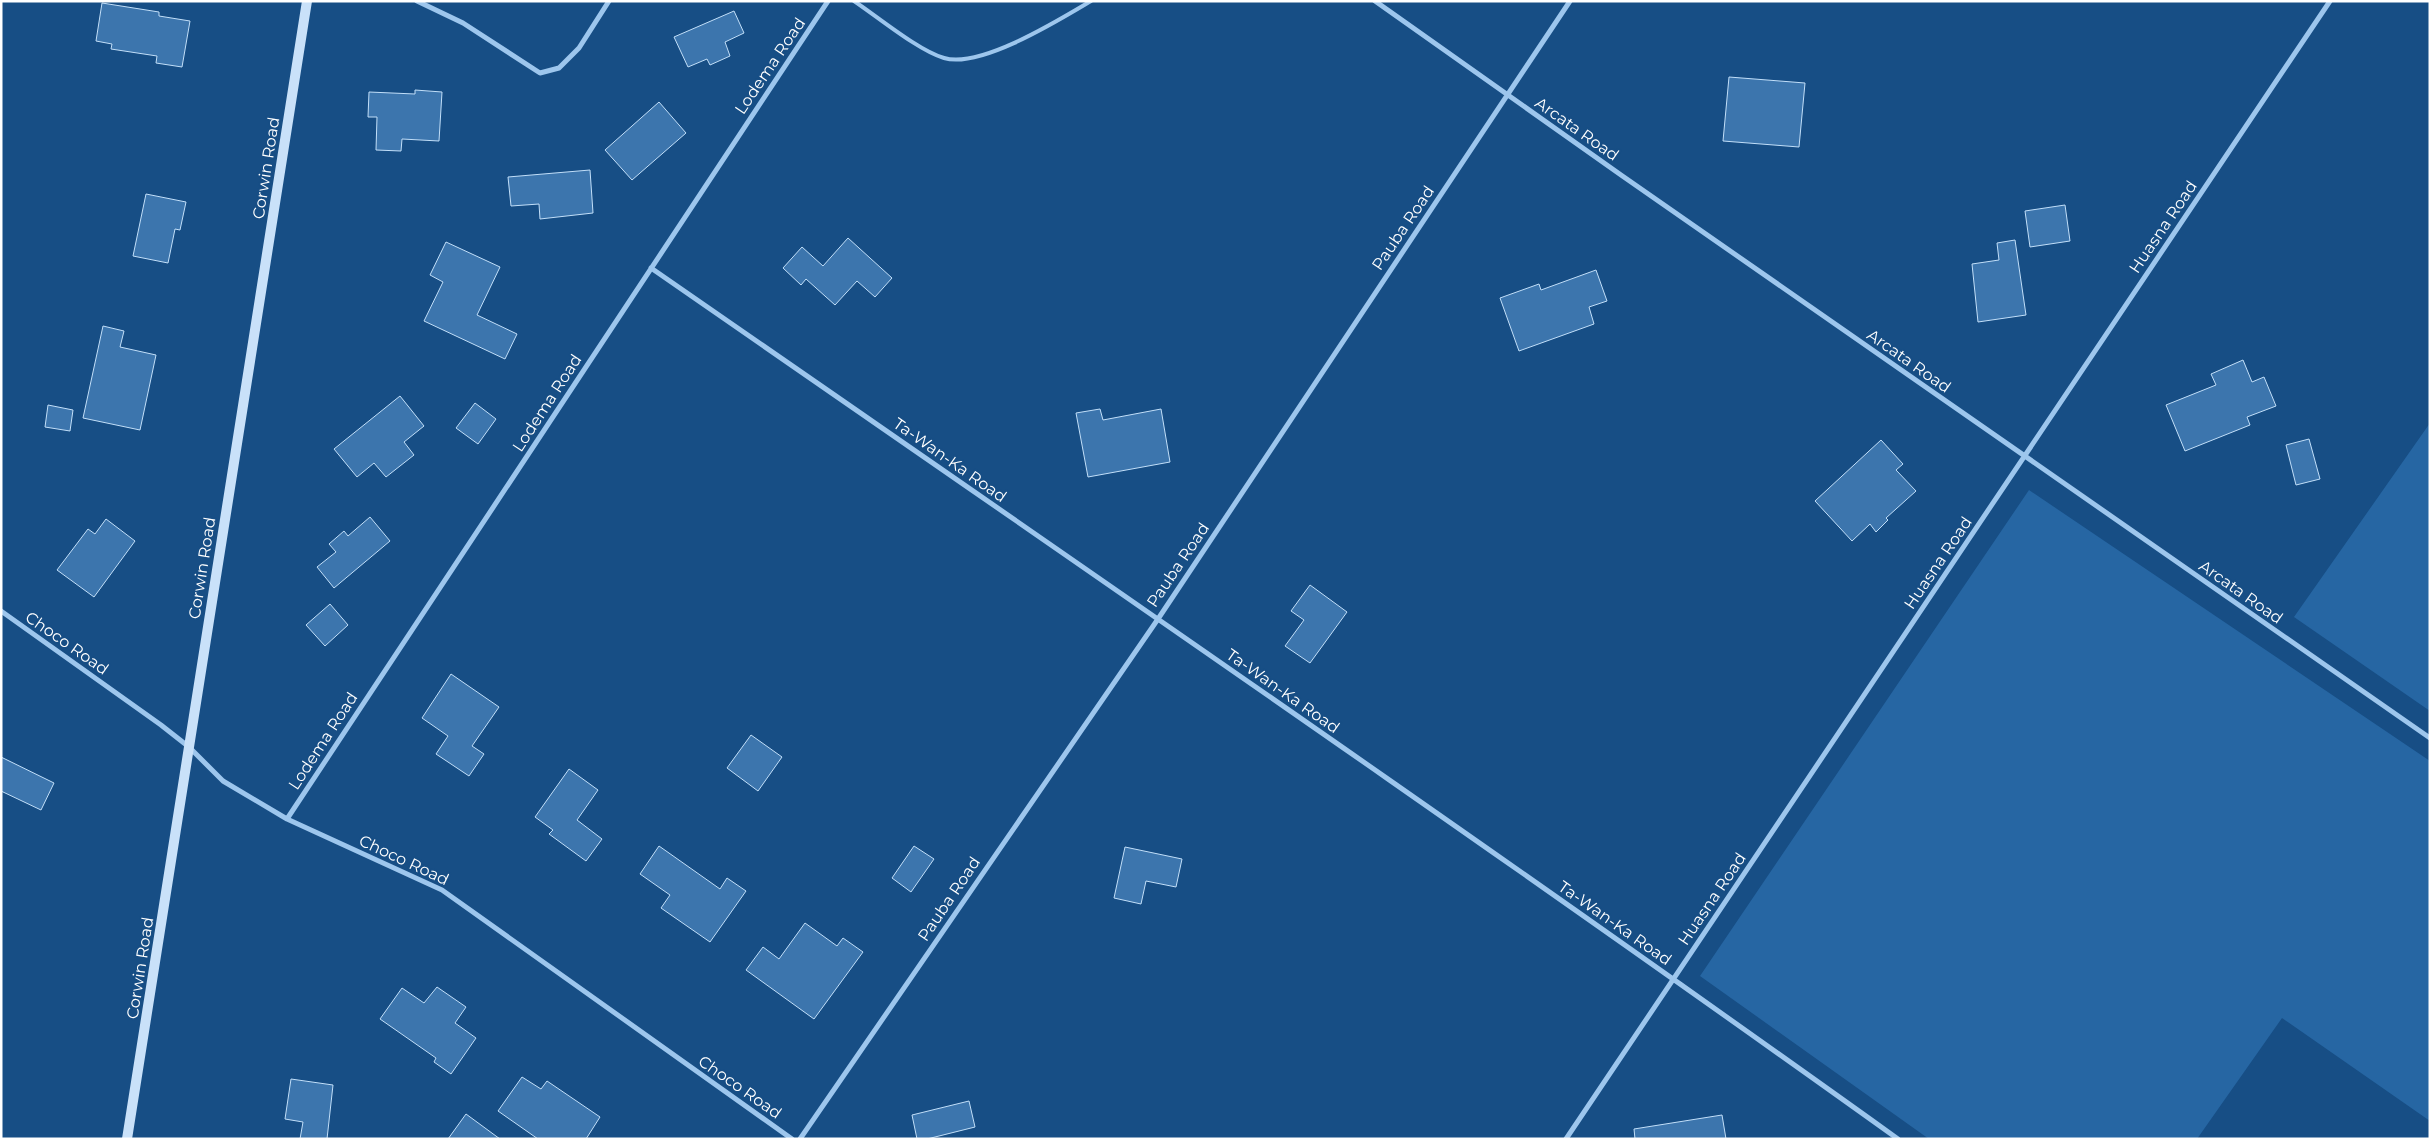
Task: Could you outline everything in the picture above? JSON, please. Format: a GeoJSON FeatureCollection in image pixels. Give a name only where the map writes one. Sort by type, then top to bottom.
{"type":"FeatureCollection","features":[{"type":"Feature","properties":{"kind":"main road","name":"Corwin Road"},"geometry":{"type":"LineString","coordinates":[[127,1139],[307,1]]}},
{"type":"Feature","properties":{"kind":"street"},"geometry":{"type":"LineString","coordinates":[[417,1],[463,23],[540,73],[559,68],[579,48],[609,1]]}},
{"type":"Feature","properties":{"kind":"street","name":"Lodema Road"},"geometry":{"type":"LineString","coordinates":[[287,819],[828,1]]}},
{"type":"Feature","properties":{"kind":"street","name":"Arcata Road"},"geometry":{"type":"LineString","coordinates":[[1375,1],[1506,95],[2024,457],[2430,738]]}},
{"type":"Feature","properties":{"kind":"street","name":"Pauba Road"},"geometry":{"type":"LineString","coordinates":[[800,1139],[1158,618],[1570,1]]}},
{"type":"Feature","properties":{"kind":"street","name":"Huasna Road"},"geometry":{"type":"LineString","coordinates":[[1566,1139],[2330,1]]}},
{"type":"Feature","properties":{"kind":"street","name":"Ta-Wan-Ka Road"},"geometry":{"type":"LineString","coordinates":[[651,268],[1158,618],[1674,979],[1898,1139]]}},
{"type":"Feature","properties":{"kind":"street","name":"Choco Road"},"geometry":{"type":"LineString","coordinates":[[1,611],[189,747],[223,781],[287,819],[442,890],[792,1139]]}},
{"type":"Feature","properties":{"kind":"lane"},"geometry":{"type":"LineString","coordinates":[[854,1],[927,50],[944,58],[958,60],[1004,48],[1091,1]]}},
{"type":"Feature","properties":{"kind":"shaded area"},"geometry":{"type":"Polygon","coordinates":[[[2430,423],[2430,711],[2294,617],[2430,423]]]}},
{"type":"Feature","properties":{"kind":"shaded area"},"geometry":{"type":"Polygon","coordinates":[[[2029,490],[2430,761],[2430,1121],[2282,1018],[2197,1139],[1929,1139],[1700,976],[2029,490]]]}},
{"type":"Feature","properties":{"kind":"building"},"geometry":{"type":"Polygon","coordinates":[[[102,3],[159,12],[159,16],[190,21],[182,67],[156,63],[157,56],[111,49],[112,44],[96,41],[102,3]]]}},
{"type":"Feature","properties":{"kind":"building"},"geometry":{"type":"Polygon","coordinates":[[[734,11],[744,33],[725,42],[730,56],[710,65],[707,59],[688,67],[674,37],[734,11]]]}},
{"type":"Feature","properties":{"kind":"building"},"geometry":{"type":"Polygon","coordinates":[[[1729,77],[1805,83],[1799,147],[1723,141],[1729,77]]]}},
{"type":"Feature","properties":{"kind":"building"},"geometry":{"type":"Polygon","coordinates":[[[415,90],[442,92],[439,141],[402,139],[401,151],[376,150],[377,117],[368,117],[369,92],[415,94],[415,90]]]}},
{"type":"Feature","properties":{"kind":"building"},"geometry":{"type":"Polygon","coordinates":[[[659,102],[686,133],[632,180],[605,150],[659,102]]]}},
{"type":"Feature","properties":{"kind":"building"},"geometry":{"type":"Polygon","coordinates":[[[590,170],[593,213],[540,219],[539,204],[511,206],[508,177],[590,170]]]}},
{"type":"Feature","properties":{"kind":"building"},"geometry":{"type":"Polygon","coordinates":[[[146,194],[186,202],[180,230],[175,229],[168,263],[133,256],[146,194]]]}},
{"type":"Feature","properties":{"kind":"building"},"geometry":{"type":"Polygon","coordinates":[[[2065,205],[2070,241],[2030,247],[2025,211],[2065,205]]]}},
{"type":"Feature","properties":{"kind":"building"},"geometry":{"type":"Polygon","coordinates":[[[848,238],[892,278],[875,297],[857,281],[835,305],[806,279],[801,285],[783,268],[802,247],[823,266],[848,238]]]}},
{"type":"Feature","properties":{"kind":"building"},"geometry":{"type":"Polygon","coordinates":[[[2015,240],[2026,315],[1978,322],[1972,264],[1999,260],[1997,243],[2015,240]]]}},
{"type":"Feature","properties":{"kind":"building"},"geometry":{"type":"Polygon","coordinates":[[[446,242],[500,267],[477,315],[517,334],[505,359],[424,321],[443,282],[430,275],[446,242]]]}},
{"type":"Feature","properties":{"kind":"building"},"geometry":{"type":"Polygon","coordinates":[[[1596,270],[1607,301],[1589,307],[1594,324],[1519,351],[1500,298],[1539,284],[1541,290],[1596,270]]]}},
{"type":"Feature","properties":{"kind":"building"},"geometry":{"type":"Polygon","coordinates":[[[103,326],[124,331],[120,347],[156,355],[140,430],[83,418],[103,326]]]}},
{"type":"Feature","properties":{"kind":"building"},"geometry":{"type":"Polygon","coordinates":[[[2243,360],[2252,382],[2264,377],[2276,406],[2247,417],[2250,425],[2185,451],[2166,405],[2216,385],[2211,374],[2243,360]]]}},
{"type":"Feature","properties":{"kind":"building"},"geometry":{"type":"Polygon","coordinates":[[[400,396],[424,426],[404,442],[414,455],[386,477],[374,463],[357,477],[334,449],[400,396]]]}},
{"type":"Feature","properties":{"kind":"building"},"geometry":{"type":"Polygon","coordinates":[[[475,403],[496,419],[478,444],[456,428],[475,403]]]}},
{"type":"Feature","properties":{"kind":"building"},"geometry":{"type":"Polygon","coordinates":[[[48,405],[73,410],[70,431],[45,427],[48,405]]]}},
{"type":"Feature","properties":{"kind":"building"},"geometry":{"type":"Polygon","coordinates":[[[1100,409],[1103,420],[1161,409],[1170,462],[1088,477],[1076,413],[1100,409]]]}},
{"type":"Feature","properties":{"kind":"building"},"geometry":{"type":"Polygon","coordinates":[[[2309,439],[2320,479],[2296,485],[2286,445],[2309,439]]]}},
{"type":"Feature","properties":{"kind":"building"},"geometry":{"type":"Polygon","coordinates":[[[1881,440],[1903,464],[1896,470],[1916,491],[1886,518],[1888,520],[1876,532],[1870,524],[1852,541],[1815,501],[1881,440]]]}},
{"type":"Feature","properties":{"kind":"building"},"geometry":{"type":"Polygon","coordinates":[[[370,517],[390,541],[334,588],[317,567],[336,552],[329,544],[344,531],[348,536],[370,517]]]}},
{"type":"Feature","properties":{"kind":"building"},"geometry":{"type":"Polygon","coordinates":[[[106,519],[135,541],[94,597],[57,570],[88,529],[95,534],[106,519]]]}},
{"type":"Feature","properties":{"kind":"building"},"geometry":{"type":"Polygon","coordinates":[[[1310,585],[1347,612],[1310,663],[1285,646],[1304,620],[1291,611],[1310,585]]]}},
{"type":"Feature","properties":{"kind":"building"},"geometry":{"type":"Polygon","coordinates":[[[330,604],[348,625],[325,646],[306,625],[330,604]]]}},
{"type":"Feature","properties":{"kind":"building"},"geometry":{"type":"Polygon","coordinates":[[[451,674],[499,707],[472,746],[484,754],[469,776],[436,754],[448,736],[422,718],[451,674]]]}},
{"type":"Feature","properties":{"kind":"building"},"geometry":{"type":"Polygon","coordinates":[[[751,735],[782,757],[758,791],[727,768],[751,735]]]}},
{"type":"Feature","properties":{"kind":"building"},"geometry":{"type":"Polygon","coordinates":[[[1,757],[54,783],[41,810],[1,791],[1,757]]]}},
{"type":"Feature","properties":{"kind":"building"},"geometry":{"type":"Polygon","coordinates":[[[569,769],[598,790],[577,820],[602,839],[586,861],[549,834],[553,830],[535,817],[569,769]]]}},
{"type":"Feature","properties":{"kind":"building"},"geometry":{"type":"Polygon","coordinates":[[[659,846],[720,889],[727,878],[746,891],[710,942],[661,908],[670,895],[640,874],[659,846]]]}},
{"type":"Feature","properties":{"kind":"building"},"geometry":{"type":"Polygon","coordinates":[[[914,846],[934,859],[911,892],[892,878],[914,846]]]}},
{"type":"Feature","properties":{"kind":"building"},"geometry":{"type":"Polygon","coordinates":[[[1125,847],[1182,859],[1176,887],[1146,881],[1141,904],[1114,898],[1125,847]]]}},
{"type":"Feature","properties":{"kind":"building"},"geometry":{"type":"Polygon","coordinates":[[[805,923],[837,946],[843,938],[863,952],[814,1019],[746,970],[763,947],[779,959],[805,923]]]}},
{"type":"Feature","properties":{"kind":"building"},"geometry":{"type":"Polygon","coordinates":[[[437,987],[466,1007],[455,1023],[476,1038],[451,1074],[434,1062],[436,1058],[380,1019],[402,988],[424,1003],[437,987]]]}},
{"type":"Feature","properties":{"kind":"building"},"geometry":{"type":"Polygon","coordinates":[[[522,1077],[541,1089],[547,1081],[600,1117],[586,1139],[538,1139],[498,1111],[522,1077]]]}},
{"type":"Feature","properties":{"kind":"building"},"geometry":{"type":"Polygon","coordinates":[[[291,1079],[333,1085],[327,1139],[300,1139],[303,1122],[285,1119],[291,1079]]]}},
{"type":"Feature","properties":{"kind":"building"},"geometry":{"type":"Polygon","coordinates":[[[969,1101],[975,1127],[927,1139],[917,1139],[912,1115],[969,1101]]]}},
{"type":"Feature","properties":{"kind":"building"},"geometry":{"type":"Polygon","coordinates":[[[466,1114],[500,1139],[448,1139],[466,1114]]]}},
{"type":"Feature","properties":{"kind":"building"},"geometry":{"type":"Polygon","coordinates":[[[1722,1115],[1726,1139],[1635,1139],[1634,1129],[1722,1115]]]}}]}
